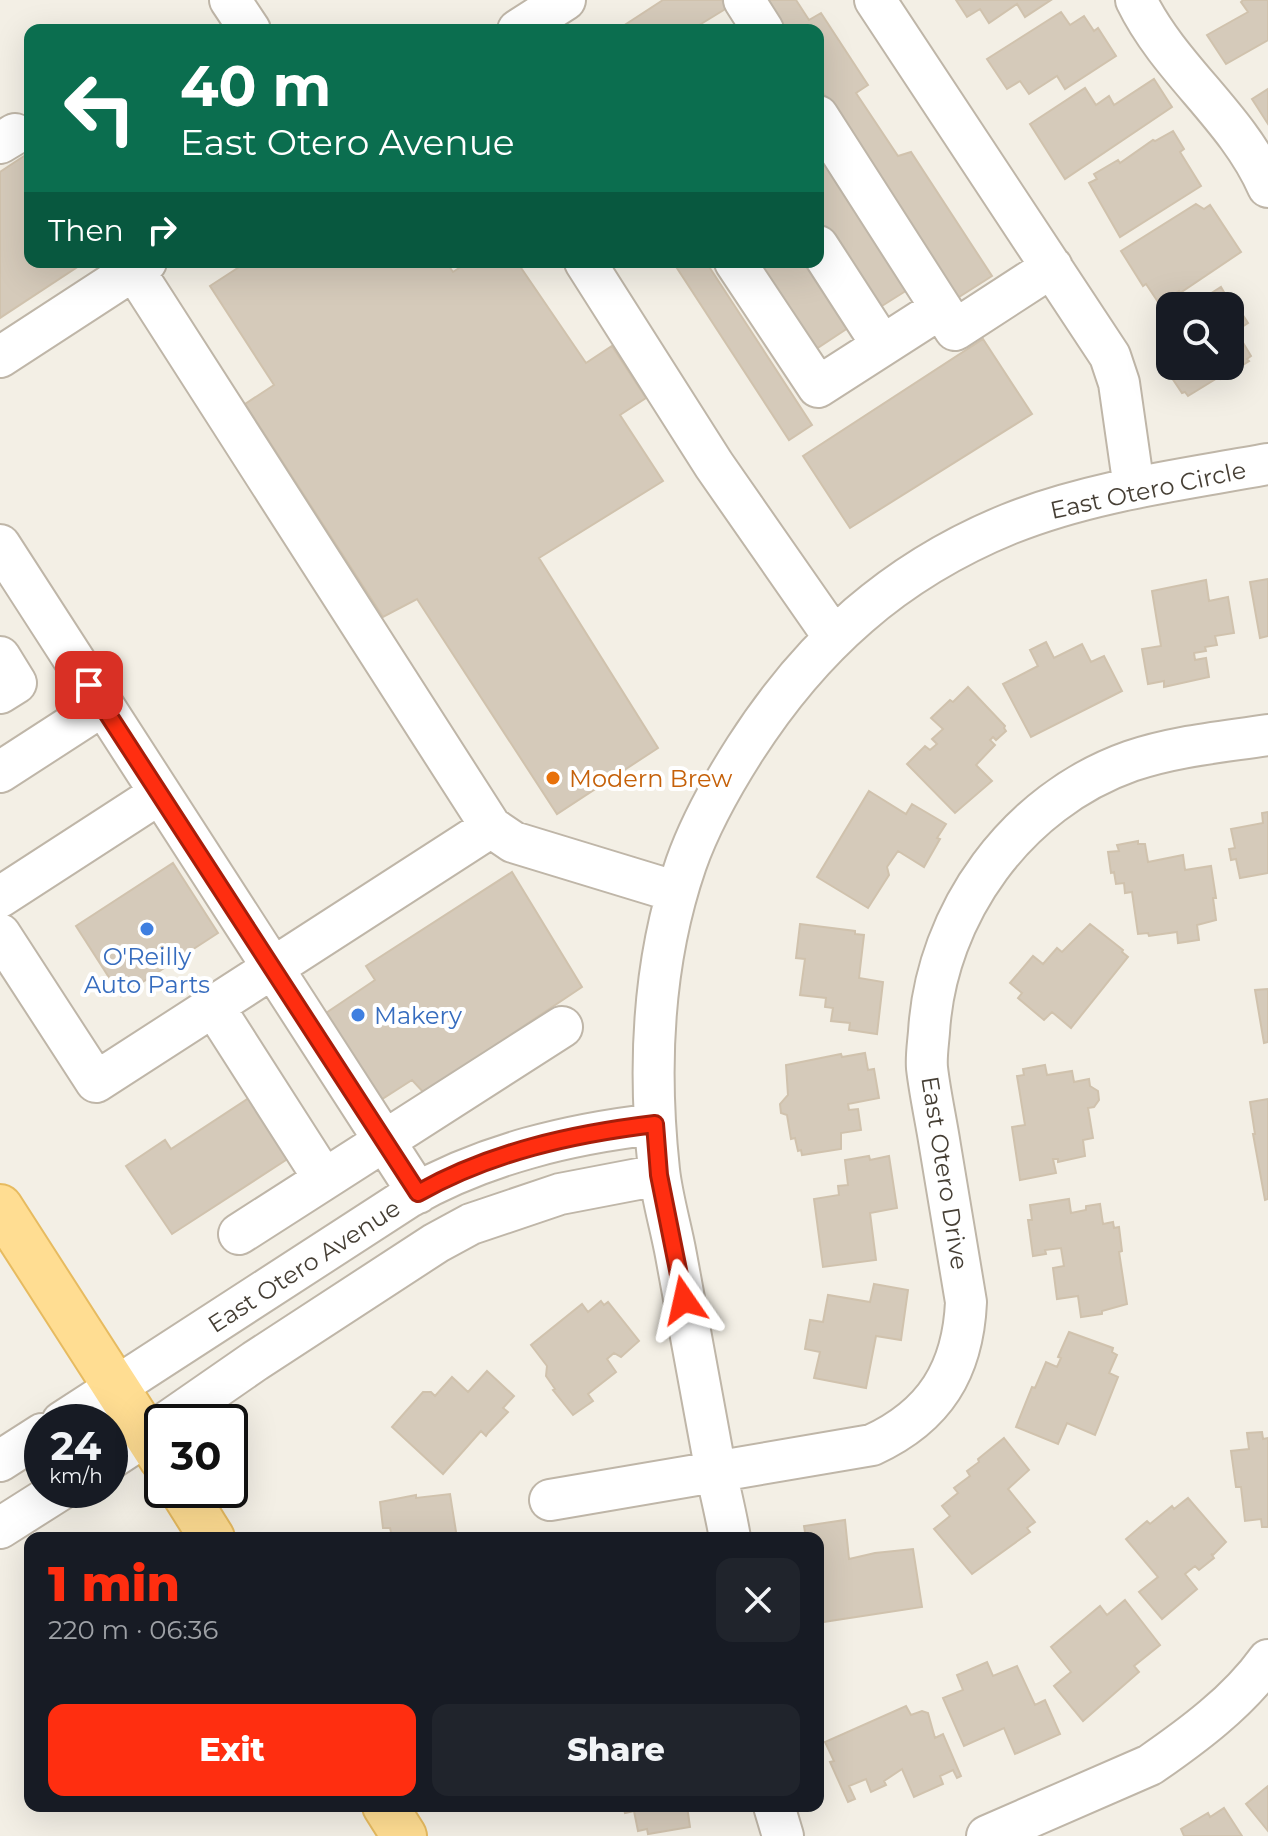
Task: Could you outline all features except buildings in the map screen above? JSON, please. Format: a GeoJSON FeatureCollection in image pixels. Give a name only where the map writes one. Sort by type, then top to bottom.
{"type":"FeatureCollection","features":[{"type":"Feature","properties":{"kind":"main road"},"geometry":{"type":"LineString","coordinates":[[0,1207],[116,1387],[144,1419]]}},
{"type":"Feature","properties":{"kind":"main road"},"geometry":{"type":"LineString","coordinates":[[193,1508],[208,1532]]}},
{"type":"Feature","properties":{"kind":"main road"},"geometry":{"type":"LineString","coordinates":[[389,1812],[404,1836]]}},
{"type":"Feature","properties":{"kind":"street"},"geometry":{"type":"LineString","coordinates":[[230,0],[246,24]]}},
{"type":"Feature","properties":{"kind":"street"},"geometry":{"type":"LineString","coordinates":[[527,24],[565,0]]}},
{"type":"Feature","properties":{"kind":"street"},"geometry":{"type":"LineString","coordinates":[[875,0],[1110,356],[1119,383],[1134,488]]}},
{"type":"Feature","properties":{"kind":"street"},"geometry":{"type":"LineString","coordinates":[[1136,0],[1161,44],[1247,147],[1268,187]]}},
{"type":"Feature","properties":{"kind":"street"},"geometry":{"type":"LineString","coordinates":[[824,125],[955,330],[1052,267]]}},
{"type":"Feature","properties":{"kind":"street"},"geometry":{"type":"LineString","coordinates":[[824,255],[882,345]]}},
{"type":"Feature","properties":{"kind":"street"},"geometry":{"type":"LineString","coordinates":[[0,357],[137,268]]}},
{"type":"Feature","properties":{"kind":"street"},"geometry":{"type":"LineString","coordinates":[[141,268],[491,827],[513,842],[677,892]]}},
{"type":"Feature","properties":{"kind":"street"},"geometry":{"type":"LineString","coordinates":[[589,268],[714,465],[833,636]]}},
{"type":"Feature","properties":{"kind":"street"},"geometry":{"type":"LineString","coordinates":[[739,268],[818,387],[941,308]]}},
{"type":"Feature","properties":{"kind":"street","name":"East Otero Circle"},"geometry":{"type":"LineString","coordinates":[[729,1532],[659,1175],[652,1056],[656,1005],[677,892],[705,818],[733,767],[774,705],[833,636],[897,585],[966,544],[1052,508],[1134,488],[1268,464]]}},
{"type":"Feature","properties":{"kind":"street"},"geometry":{"type":"LineString","coordinates":[[0,545],[418,1193]]}},
{"type":"Feature","properties":{"kind":"street"},"geometry":{"type":"LineString","coordinates":[[0,772],[102,706]]}},
{"type":"Feature","properties":{"kind":"street","name":"East Otero Drive"},"geometry":{"type":"LineString","coordinates":[[550,1500],[872,1445],[913,1421],[933,1402],[948,1380],[965,1330],[966,1302],[927,1066],[931,1008],[938,971],[954,925],[983,875],[1030,823],[1058,799],[1130,762],[1176,749],[1268,735]]}},
{"type":"Feature","properties":{"kind":"street"},"geometry":{"type":"LineString","coordinates":[[0,897],[159,794]]}},
{"type":"Feature","properties":{"kind":"street"},"geometry":{"type":"LineString","coordinates":[[0,934],[96,1082],[491,827]]}},
{"type":"Feature","properties":{"kind":"street"},"geometry":{"type":"LineString","coordinates":[[214,1007],[324,1179]]}},
{"type":"Feature","properties":{"kind":"street"},"geometry":{"type":"LineString","coordinates":[[239,1234],[562,1027]]}},
{"type":"Feature","properties":{"kind":"street","name":"East Otero Avenue"},"geometry":{"type":"LineString","coordinates":[[90,1404],[449,1176],[495,1158],[564,1138],[655,1124]]}},
{"type":"Feature","properties":{"kind":"street"},"geometry":{"type":"LineString","coordinates":[[200,1404],[255,1361],[436,1243],[471,1224],[560,1194],[659,1175]]}},
{"type":"Feature","properties":{"kind":"street"},"geometry":{"type":"LineString","coordinates":[[0,1461],[24,1446]]}},
{"type":"Feature","properties":{"kind":"street"},"geometry":{"type":"LineString","coordinates":[[0,1528],[32,1508]]}},
{"type":"Feature","properties":{"kind":"street"},"geometry":{"type":"LineString","coordinates":[[987,1836],[1150,1765],[1174,1749],[1253,1681],[1268,1660]]}},
{"type":"Feature","properties":{"kind":"street"},"geometry":{"type":"LineString","coordinates":[[776,1812],[783,1836]]}},
{"type":"Feature","properties":{"kind":"place","name":"Modern Brew"},"geometry":{"type":"Point","coordinates":[553,778]}},
{"type":"Feature","properties":{"kind":"place","name":"O'Reilly Auto Parts"},"geometry":{"type":"Point","coordinates":[147,929]}},
{"type":"Feature","properties":{"kind":"place","name":"Makery"},"geometry":{"type":"Point","coordinates":[358,1015]}},
{"type":"Feature","properties":{"kind":"route"},"geometry":{"type":"LineString","coordinates":[[89,685],[418,1193],[449,1176],[495,1158],[564,1138],[655,1124],[659,1175],[684,1300]]}}]}
